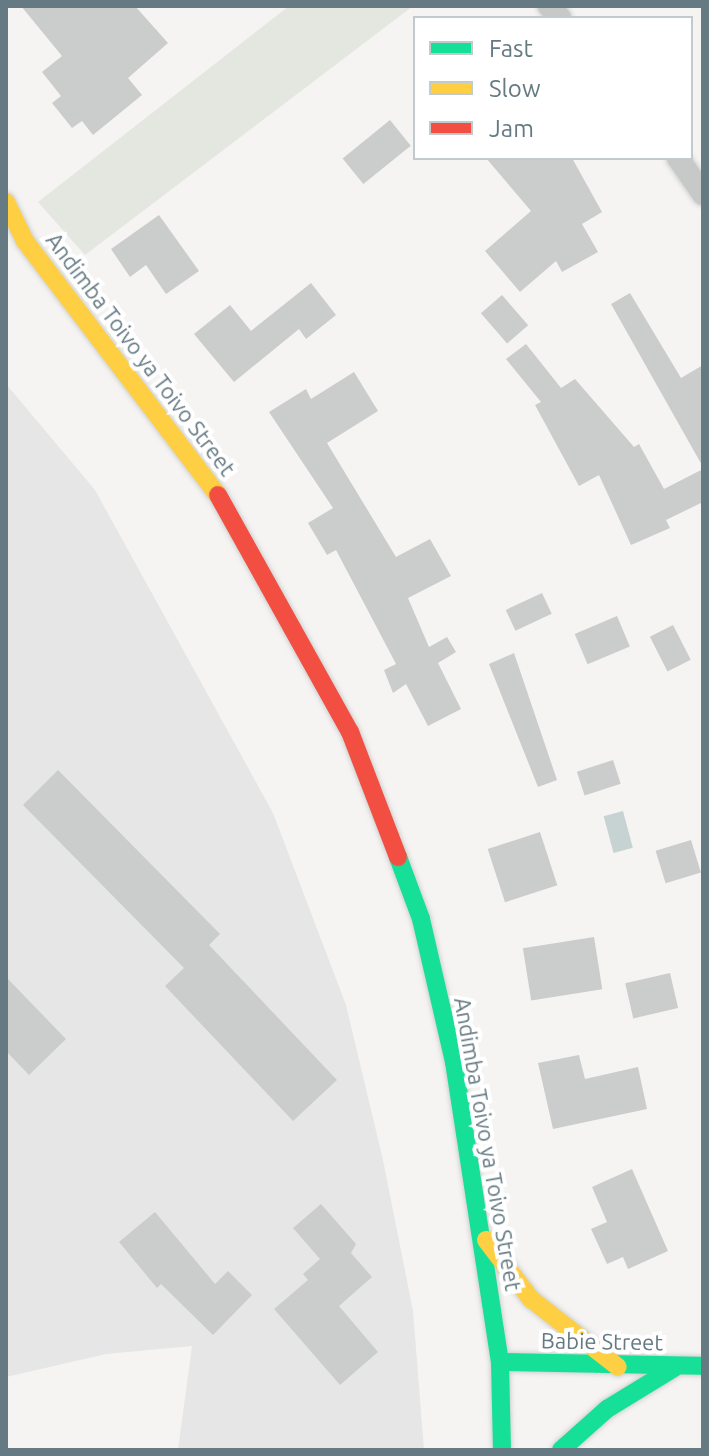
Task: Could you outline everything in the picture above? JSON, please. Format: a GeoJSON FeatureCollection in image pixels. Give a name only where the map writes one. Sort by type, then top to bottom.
{"type":"FeatureCollection","features":[{"type":"Feature","properties":{"kind":"street"},"geometry":{"type":"LineString","coordinates":[[679,160],[703,194]]}},
{"type":"Feature","properties":{"kind":"street","name":"Andimba Toivo ya Toivo Street"},"geometry":{"type":"LineString","coordinates":[[6,202],[25,241],[214,489],[350,732],[421,919],[454,1062],[500,1362],[502,1450]]}},
{"type":"Feature","properties":{"kind":"street","name":"Andimba Toivo ya Toivo Street"},"geometry":{"type":"LineString","coordinates":[[6,230],[25,241]]}},
{"type":"Feature","properties":{"kind":"street"},"geometry":{"type":"LineString","coordinates":[[482,1234],[540,1309],[618,1368]]}},
{"type":"Feature","properties":{"kind":"street","name":"Babie Street"},"geometry":{"type":"LineString","coordinates":[[500,1362],[618,1368],[703,1366]]}},
{"type":"Feature","properties":{"kind":"street"},"geometry":{"type":"LineString","coordinates":[[561,1450],[607,1409],[677,1367]]}},
{"type":"Feature","properties":{"kind":"shaded area"},"geometry":{"type":"Polygon","coordinates":[[[289,6],[413,6],[85,255],[38,202],[289,6]]]}},
{"type":"Feature","properties":{"kind":"shaded area"},"geometry":{"type":"Polygon","coordinates":[[[6,384],[95,490],[273,813],[346,1005],[383,1160],[413,1311],[424,1450],[178,1450],[192,1346],[106,1354],[6,1377],[6,384]]]}},
{"type":"Feature","properties":{"kind":"shaded area"},"geometry":{"type":"Polygon","coordinates":[[[623,811],[633,848],[614,853],[604,816],[623,811]]]}},
{"type":"Feature","properties":{"kind":"building"},"geometry":{"type":"Polygon","coordinates":[[[21,6],[135,6],[168,43],[128,78],[142,95],[93,135],[82,121],[72,128],[52,103],[61,96],[42,72],[62,56],[21,6]]]}},
{"type":"Feature","properties":{"kind":"building"},"geometry":{"type":"Polygon","coordinates":[[[390,120],[411,146],[363,184],[343,158],[390,120]]]}},
{"type":"Feature","properties":{"kind":"building"},"geometry":{"type":"Polygon","coordinates":[[[488,160],[573,160],[602,212],[582,224],[598,252],[562,272],[556,261],[520,292],[485,251],[531,211],[488,160]]]}},
{"type":"Feature","properties":{"kind":"building"},"geometry":{"type":"Polygon","coordinates":[[[159,215],[199,271],[166,294],[146,265],[130,277],[111,249],[159,215]]]}},
{"type":"Feature","properties":{"kind":"building"},"geometry":{"type":"Polygon","coordinates":[[[311,283],[336,315],[306,339],[299,329],[234,382],[194,334],[230,305],[251,331],[311,283]]]}},
{"type":"Feature","properties":{"kind":"building"},"geometry":{"type":"Polygon","coordinates":[[[630,293],[681,378],[703,365],[703,467],[611,304],[630,293]]]}},
{"type":"Feature","properties":{"kind":"building"},"geometry":{"type":"Polygon","coordinates":[[[502,295],[528,325],[507,344],[481,313],[502,295]]]}},
{"type":"Feature","properties":{"kind":"building"},"geometry":{"type":"Polygon","coordinates":[[[526,344],[561,388],[575,379],[634,447],[639,444],[664,489],[703,469],[703,502],[666,520],[670,528],[631,545],[599,475],[579,486],[535,405],[541,402],[506,359],[526,344]]]}},
{"type":"Feature","properties":{"kind":"building"},"geometry":{"type":"Polygon","coordinates":[[[354,372],[378,411],[327,443],[396,557],[430,539],[451,576],[408,598],[429,647],[447,637],[456,652],[438,663],[461,709],[428,726],[406,684],[393,693],[384,670],[396,664],[336,550],[327,555],[308,523],[333,508],[269,412],[306,389],[311,399],[354,372]]]}},
{"type":"Feature","properties":{"kind":"building"},"geometry":{"type":"Polygon","coordinates":[[[542,593],[552,614],[515,631],[506,610],[542,593]]]}},
{"type":"Feature","properties":{"kind":"building"},"geometry":{"type":"Polygon","coordinates":[[[617,616],[630,646],[588,664],[575,634],[617,616]]]}},
{"type":"Feature","properties":{"kind":"building"},"geometry":{"type":"Polygon","coordinates":[[[673,625],[691,660],[668,672],[650,637],[673,625]]]}},
{"type":"Feature","properties":{"kind":"building"},"geometry":{"type":"Polygon","coordinates":[[[514,653],[557,780],[538,787],[489,664],[514,653]]]}},
{"type":"Feature","properties":{"kind":"building"},"geometry":{"type":"Polygon","coordinates":[[[613,760],[621,784],[585,796],[577,772],[613,760]]]}},
{"type":"Feature","properties":{"kind":"building"},"geometry":{"type":"Polygon","coordinates":[[[58,770],[220,934],[209,945],[337,1080],[293,1121],[165,986],[184,968],[23,805],[58,770]]]}},
{"type":"Feature","properties":{"kind":"building"},"geometry":{"type":"Polygon","coordinates":[[[540,832],[557,885],[505,902],[488,849],[540,832]]]}},
{"type":"Feature","properties":{"kind":"building"},"geometry":{"type":"Polygon","coordinates":[[[691,840],[701,873],[666,883],[656,851],[691,840]]]}},
{"type":"Feature","properties":{"kind":"building"},"geometry":{"type":"Polygon","coordinates":[[[594,937],[602,989],[531,1001],[523,948],[594,937]]]}},
{"type":"Feature","properties":{"kind":"building"},"geometry":{"type":"Polygon","coordinates":[[[670,973],[678,1008],[633,1018],[625,983],[670,973]]]}},
{"type":"Feature","properties":{"kind":"building"},"geometry":{"type":"Polygon","coordinates":[[[6,977],[66,1039],[29,1075],[6,1051],[6,977]]]}},
{"type":"Feature","properties":{"kind":"building"},"geometry":{"type":"Polygon","coordinates":[[[579,1055],[585,1079],[638,1067],[647,1109],[553,1129],[538,1063],[579,1055]]]}},
{"type":"Feature","properties":{"kind":"building"},"geometry":{"type":"Polygon","coordinates":[[[632,1169],[668,1251],[628,1269],[623,1257],[607,1264],[591,1229],[607,1222],[592,1187],[632,1169]]]}},
{"type":"Feature","properties":{"kind":"building"},"geometry":{"type":"Polygon","coordinates":[[[321,1204],[356,1244],[351,1253],[372,1277],[339,1306],[378,1352],[340,1385],[274,1309],[308,1280],[303,1274],[320,1259],[293,1228],[321,1204]]]}},
{"type":"Feature","properties":{"kind":"building"},"geometry":{"type":"Polygon","coordinates":[[[155,1212],[215,1284],[228,1271],[252,1295],[213,1335],[161,1284],[157,1288],[119,1242],[155,1212]]]}},
{"type":"Feature","properties":{"kind":"traffic: fast"},"geometry":{"type":"LineString","coordinates":[[398,857],[421,919],[454,1062],[500,1362],[502,1450]]}},
{"type":"Feature","properties":{"kind":"traffic: fast"},"geometry":{"type":"LineString","coordinates":[[500,1362],[703,1366]]}},
{"type":"Feature","properties":{"kind":"traffic: fast"},"geometry":{"type":"LineString","coordinates":[[561,1450],[607,1409],[674,1368]]}},
{"type":"Feature","properties":{"kind":"traffic: slow"},"geometry":{"type":"LineString","coordinates":[[6,202],[25,241],[218,495]]}},
{"type":"Feature","properties":{"kind":"traffic: slow"},"geometry":{"type":"LineString","coordinates":[[486,1240],[531,1299],[618,1367]]}},
{"type":"Feature","properties":{"kind":"traffic: jam"},"geometry":{"type":"LineString","coordinates":[[218,495],[350,732],[398,857]]}}]}
